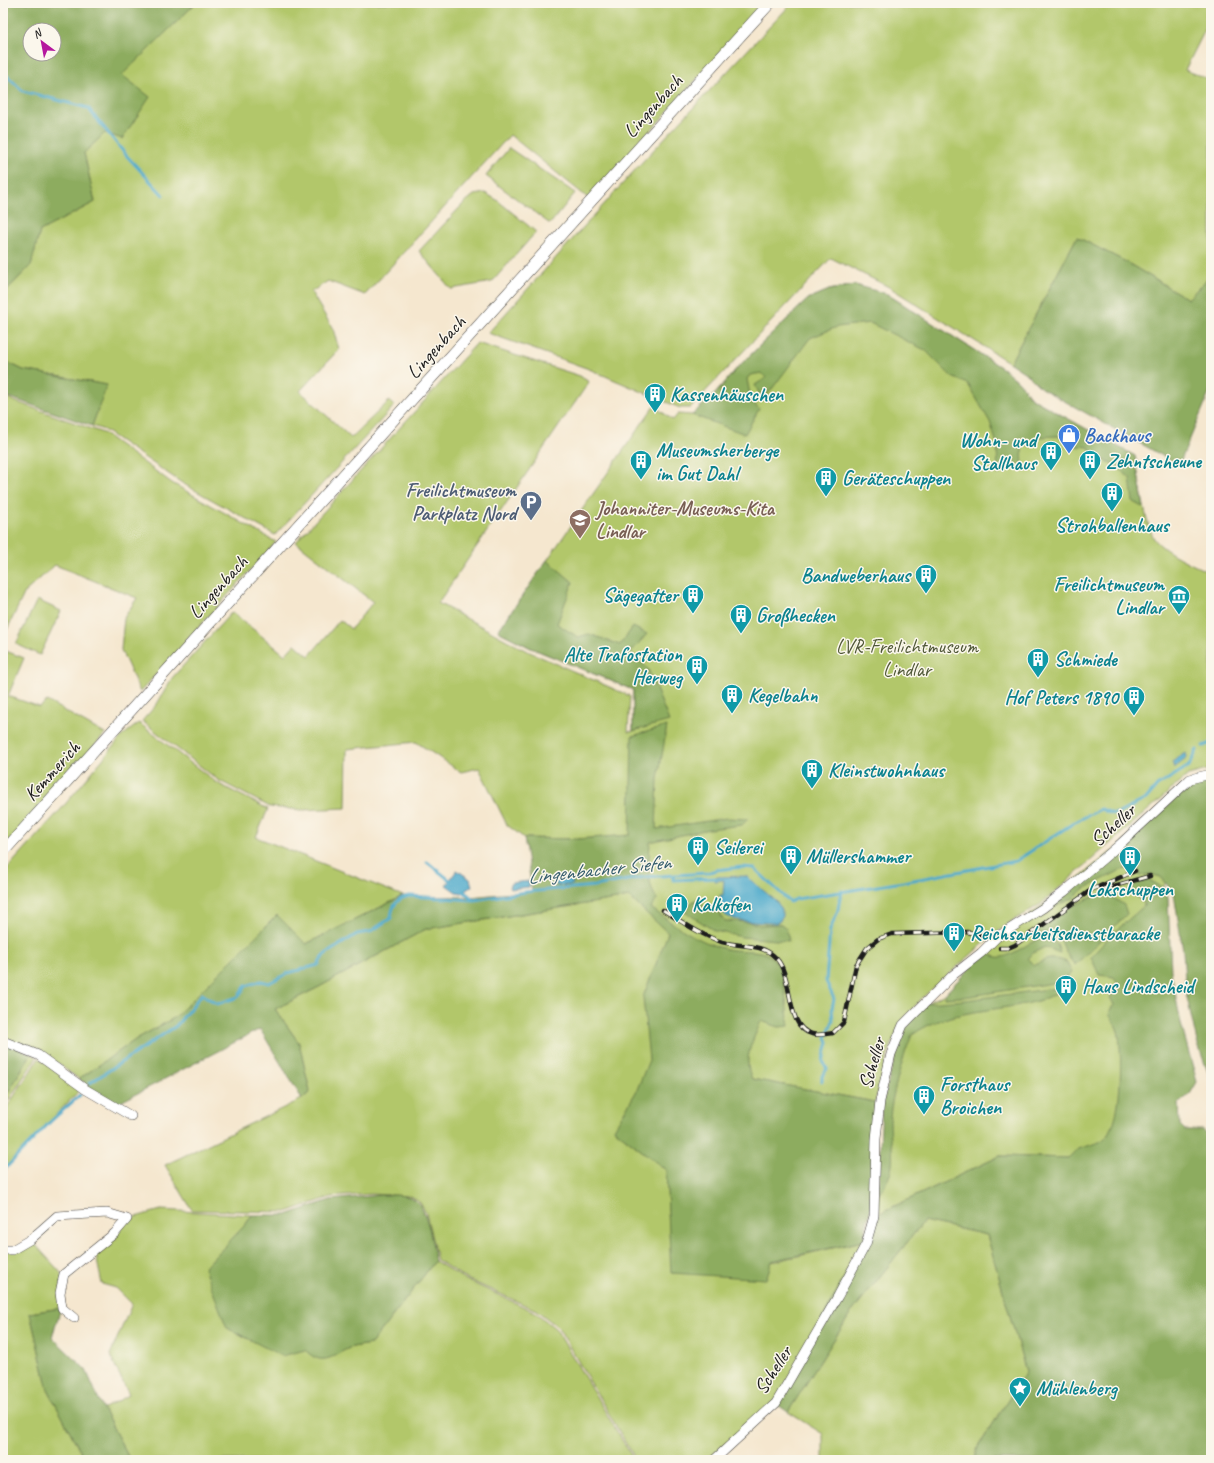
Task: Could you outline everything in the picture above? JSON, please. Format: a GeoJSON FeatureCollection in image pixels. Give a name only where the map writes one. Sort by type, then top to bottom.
{"type":"FeatureCollection","features":[{"type":"Feature","properties":{"kind":"street","name":"Lingenbach"},"geometry":{"type":"LineString","coordinates":[[127,714],[770,3]]}},
{"type":"Feature","properties":{"kind":"street","name":"Kemmerich"},"geometry":{"type":"LineString","coordinates":[[3,852],[127,714]]}},
{"type":"Feature","properties":{"kind":"street","name":"Scheller"},"geometry":{"type":"LineString","coordinates":[[714,1460],[776,1403],[838,1296],[866,1244],[874,1216],[876,1139],[880,1101],[891,1054],[903,1025],[953,974],[981,953],[997,937],[1043,908],[1064,892],[1117,847],[1190,779],[1211,774]]}},
{"type":"Feature","properties":{"kind":"street"},"geometry":{"type":"LineString","coordinates":[[3,1041],[38,1055],[85,1089],[131,1116]]}},
{"type":"Feature","properties":{"kind":"street"},"geometry":{"type":"LineString","coordinates":[[3,1250],[12,1250],[31,1239],[57,1216],[107,1212],[127,1219],[115,1233],[64,1274],[60,1293],[62,1308],[74,1318]]}},
{"type":"Feature","properties":{"kind":"green space"},"geometry":{"type":"Polygon","coordinates":[[[3,3],[196,3],[122,75],[150,97],[122,139],[105,133],[84,153],[95,202],[40,231],[31,265],[3,294],[3,3]]]}},
{"type":"Feature","properties":{"kind":"green space"},"geometry":{"type":"Polygon","coordinates":[[[196,3],[765,3],[589,199],[510,135],[365,295],[328,281],[311,292],[333,329],[339,349],[300,391],[351,438],[389,401],[394,406],[275,535],[182,483],[104,430],[92,426],[107,385],[23,370],[3,360],[3,294],[31,265],[40,231],[95,202],[84,153],[105,132],[121,75],[196,3]]]}},
{"type":"Feature","properties":{"kind":"green space"},"geometry":{"type":"Polygon","coordinates":[[[792,3],[1211,3],[1211,18],[1185,70],[1211,80],[1211,275],[1188,299],[1126,262],[1077,237],[1010,363],[889,287],[831,258],[690,408],[680,408],[589,369],[488,333],[644,160],[792,3]]]}},
{"type":"Feature","properties":{"kind":"green space"},"geometry":{"type":"Polygon","coordinates":[[[509,148],[575,193],[550,224],[486,176],[509,148]]]}},
{"type":"Feature","properties":{"kind":"green space"},"geometry":{"type":"Polygon","coordinates":[[[485,193],[497,200],[536,232],[492,282],[451,289],[419,251],[464,203],[474,195],[485,193]]]}},
{"type":"Feature","properties":{"kind":"green space"},"geometry":{"type":"Polygon","coordinates":[[[1077,237],[1126,262],[1188,299],[1211,275],[1211,389],[1179,465],[1041,388],[1027,374],[1010,363],[1077,237]]]}},
{"type":"Feature","properties":{"kind":"green space","name":"LVR-Freilichtmuseum Lindlar"},"geometry":{"type":"Polygon","coordinates":[[[855,285],[887,294],[1005,370],[1019,382],[1031,398],[1135,456],[1145,512],[1151,533],[1155,540],[1166,550],[1211,573],[1211,769],[1188,775],[1041,904],[1012,921],[992,936],[922,998],[900,1023],[888,1054],[875,1102],[751,1079],[614,1129],[666,1170],[672,1273],[772,1262],[863,1241],[837,1295],[775,1402],[713,1460],[636,1460],[558,1327],[536,1310],[467,1279],[437,1260],[426,1213],[419,1201],[411,1196],[372,1194],[331,1197],[286,1212],[192,1210],[165,1165],[302,1099],[310,1092],[299,1043],[275,1009],[426,929],[629,897],[631,836],[577,839],[524,838],[507,825],[479,768],[461,772],[416,742],[347,749],[346,808],[302,810],[270,807],[218,780],[142,721],[157,704],[172,678],[232,612],[285,655],[295,644],[309,656],[340,620],[351,629],[373,602],[296,542],[477,343],[580,376],[589,382],[438,603],[525,650],[630,696],[628,732],[633,731],[633,690],[531,648],[498,631],[654,406],[673,420],[678,414],[692,415],[716,393],[738,367],[808,299],[829,290],[855,285]]]}},
{"type":"Feature","properties":{"kind":"green space"},"geometry":{"type":"Polygon","coordinates":[[[855,285],[887,294],[1005,370],[1019,382],[1031,398],[1135,456],[1144,508],[1133,502],[1130,478],[1114,464],[1092,456],[1089,447],[1074,446],[1058,436],[1039,437],[1032,444],[1022,447],[1023,470],[1017,464],[1010,465],[998,475],[997,444],[990,422],[968,384],[952,377],[925,350],[870,323],[837,327],[810,338],[763,401],[755,385],[766,378],[762,373],[750,375],[747,379],[751,400],[759,409],[745,434],[692,415],[716,393],[738,367],[808,299],[829,290],[855,285]]]}},
{"type":"Feature","properties":{"kind":"green space"},"geometry":{"type":"Polygon","coordinates":[[[3,360],[23,370],[107,385],[92,426],[3,395],[3,360]]]}},
{"type":"Feature","properties":{"kind":"green space"},"geometry":{"type":"Polygon","coordinates":[[[3,395],[14,401],[103,433],[172,483],[276,542],[140,692],[121,650],[124,618],[137,598],[55,565],[25,592],[3,638],[3,395]]]}},
{"type":"Feature","properties":{"kind":"green space"},"geometry":{"type":"Polygon","coordinates":[[[547,560],[573,582],[557,624],[578,637],[589,634],[620,645],[633,627],[647,634],[631,652],[648,669],[669,721],[633,731],[633,690],[531,648],[498,631],[547,560]]]}},
{"type":"Feature","properties":{"kind":"green space"},"geometry":{"type":"Polygon","coordinates":[[[37,600],[61,611],[40,655],[16,644],[37,600]]]}},
{"type":"Feature","properties":{"kind":"green space"},"geometry":{"type":"Polygon","coordinates":[[[3,650],[24,658],[8,696],[40,707],[47,701],[105,734],[3,848],[3,650]]]}},
{"type":"Feature","properties":{"kind":"green space"},"geometry":{"type":"Polygon","coordinates":[[[139,723],[217,783],[268,809],[256,837],[403,896],[306,944],[277,915],[174,1018],[138,1038],[79,1079],[42,1052],[3,1039],[3,873],[62,808],[122,736],[139,723]]]}},
{"type":"Feature","properties":{"kind":"green space"},"geometry":{"type":"Polygon","coordinates":[[[667,726],[658,779],[656,829],[727,818],[748,819],[742,825],[709,829],[650,842],[650,879],[651,886],[657,899],[651,908],[677,927],[706,942],[726,949],[761,952],[767,954],[777,963],[784,984],[789,1026],[779,1027],[761,1021],[748,1057],[749,1071],[752,1079],[875,1102],[871,1207],[863,1241],[772,1261],[766,1279],[671,1273],[666,1170],[614,1129],[636,1092],[649,1060],[643,997],[668,933],[629,897],[426,929],[275,1009],[299,1043],[310,1092],[302,1099],[260,1029],[115,1105],[88,1088],[79,1079],[138,1038],[174,1018],[277,915],[306,944],[403,896],[470,897],[532,891],[524,838],[577,839],[630,835],[632,736],[667,726]]]}},
{"type":"Feature","properties":{"kind":"green space"},"geometry":{"type":"Polygon","coordinates":[[[1204,781],[1211,781],[1211,1081],[1197,1042],[1186,993],[1183,951],[1174,894],[1161,877],[1150,874],[1140,876],[1138,867],[1121,870],[1082,890],[1074,898],[1045,911],[1191,785],[1204,781]]]}},
{"type":"Feature","properties":{"kind":"green space"},"geometry":{"type":"Polygon","coordinates":[[[1141,829],[1169,872],[1161,895],[1124,1093],[1110,1142],[1068,1158],[1000,1156],[876,1215],[895,1058],[906,1027],[926,1003],[945,994],[999,939],[1141,829]]]}},
{"type":"Feature","properties":{"kind":"green space"},"geometry":{"type":"Polygon","coordinates":[[[1149,880],[1164,888],[1168,898],[1171,972],[1181,1024],[1197,1082],[1190,1094],[1179,1103],[1180,1125],[1185,1130],[1202,1130],[1211,1137],[1211,1460],[975,1460],[977,1449],[1026,1372],[987,1235],[924,1221],[851,1313],[788,1412],[778,1405],[876,1215],[1000,1156],[1068,1158],[1081,1148],[1100,1142],[1107,1136],[1112,1128],[1116,1116],[1120,1088],[1119,1036],[1109,1014],[1114,1005],[1110,997],[1120,989],[1114,977],[1099,975],[1091,957],[1111,935],[1144,906],[1144,903],[1129,889],[1136,884],[1149,880]]]}},
{"type":"Feature","properties":{"kind":"green space"},"geometry":{"type":"Polygon","coordinates":[[[1097,895],[1109,895],[1124,905],[1127,914],[1075,965],[1060,939],[1056,935],[1050,933],[1029,936],[1068,908],[1097,895]]]}},
{"type":"Feature","properties":{"kind":"green space"},"geometry":{"type":"Polygon","coordinates":[[[698,898],[707,908],[720,909],[720,916],[725,921],[749,922],[760,925],[781,924],[786,928],[789,941],[742,937],[715,931],[682,910],[698,898]]]}},
{"type":"Feature","properties":{"kind":"green space"},"geometry":{"type":"Polygon","coordinates":[[[1043,937],[1054,942],[1058,946],[1060,953],[1045,947],[1033,953],[1028,959],[1034,966],[1042,961],[1050,959],[1058,959],[1067,962],[1072,973],[1065,979],[1053,983],[964,997],[944,998],[945,994],[985,952],[996,957],[1007,956],[1043,937]]]}},
{"type":"Feature","properties":{"kind":"green space"},"geometry":{"type":"Polygon","coordinates":[[[1069,987],[1034,1002],[972,1012],[941,1020],[912,1035],[894,1091],[891,1108],[890,1121],[892,1163],[890,1173],[886,1184],[878,1195],[882,1103],[906,1027],[926,1003],[966,1000],[1069,987]]]}},
{"type":"Feature","properties":{"kind":"green space"},"geometry":{"type":"Polygon","coordinates":[[[3,1041],[31,1054],[7,1094],[3,1091],[3,1041]]]}},
{"type":"Feature","properties":{"kind":"green space"},"geometry":{"type":"Polygon","coordinates":[[[31,1054],[37,1057],[3,1108],[3,1091],[8,1093],[31,1054]]]}},
{"type":"Feature","properties":{"kind":"green space"},"geometry":{"type":"Polygon","coordinates":[[[39,1058],[80,1090],[12,1160],[3,1175],[3,1113],[39,1058]]]}},
{"type":"Feature","properties":{"kind":"green space"},"geometry":{"type":"Polygon","coordinates":[[[400,1195],[415,1200],[421,1206],[428,1224],[435,1261],[371,1344],[349,1348],[327,1359],[317,1358],[305,1350],[282,1356],[227,1328],[204,1268],[246,1224],[252,1215],[286,1215],[330,1200],[400,1195]]]}},
{"type":"Feature","properties":{"kind":"green space"},"geometry":{"type":"Polygon","coordinates":[[[161,1210],[252,1215],[246,1224],[305,1349],[317,1358],[322,1359],[332,1357],[349,1348],[371,1344],[435,1261],[466,1280],[535,1312],[556,1329],[634,1460],[130,1460],[103,1409],[129,1395],[110,1355],[132,1304],[116,1288],[102,1284],[95,1251],[128,1219],[161,1210]]]}},
{"type":"Feature","properties":{"kind":"green space"},"geometry":{"type":"Polygon","coordinates":[[[924,1221],[987,1235],[1026,1372],[977,1449],[975,1460],[823,1460],[823,1434],[788,1412],[851,1313],[924,1221]]]}},
{"type":"Feature","properties":{"kind":"green space"},"geometry":{"type":"Polygon","coordinates":[[[34,1243],[62,1274],[60,1308],[30,1313],[48,1390],[85,1460],[3,1460],[3,1252],[11,1251],[34,1243]]]}},
{"type":"Feature","properties":{"kind":"green space"},"geometry":{"type":"Polygon","coordinates":[[[61,1308],[52,1337],[86,1370],[103,1409],[130,1460],[85,1460],[48,1390],[30,1313],[61,1308]]]}},
{"type":"Feature","properties":{"kind":"water"},"geometry":{"type":"Polygon","coordinates":[[[1185,753],[1187,758],[1174,768],[1172,762],[1185,753]]]}},
{"type":"Feature","properties":{"kind":"water"},"geometry":{"type":"Polygon","coordinates":[[[457,870],[470,879],[472,886],[462,893],[456,892],[446,885],[457,870]]]}},
{"type":"Feature","properties":{"kind":"water"},"geometry":{"type":"Polygon","coordinates":[[[746,876],[776,901],[782,909],[780,921],[776,923],[764,923],[740,920],[727,916],[723,913],[720,895],[723,895],[724,880],[714,881],[715,877],[746,876]]]}},
{"type":"Feature","properties":{"kind":"water"},"geometry":{"type":"Polygon","coordinates":[[[571,878],[573,883],[572,885],[557,886],[555,883],[556,880],[571,878]]]}},
{"type":"Feature","properties":{"kind":"water"},"geometry":{"type":"Polygon","coordinates":[[[529,881],[529,887],[510,889],[509,887],[511,883],[529,881]]]}},
{"type":"Feature","properties":{"kind":"waterway"},"geometry":{"type":"LineString","coordinates":[[3,72],[23,91],[88,108],[126,155],[163,195]]}},
{"type":"Feature","properties":{"kind":"waterway","name":"Lingenbacher Siefen"},"geometry":{"type":"LineString","coordinates":[[1203,746],[1211,743]]}},
{"type":"Feature","properties":{"kind":"waterway","name":"Lingenbacher Siefen"},"geometry":{"type":"LineString","coordinates":[[461,889],[474,900],[525,892],[595,886],[645,877],[707,873],[716,870],[742,867],[754,868],[790,902],[796,899],[903,882],[1016,861],[1075,822],[1101,809],[1113,814],[1119,813],[1146,799],[1157,786],[1189,766],[1197,750]]}},
{"type":"Feature","properties":{"kind":"waterway","name":"Lingenbacher Siefen"},"geometry":{"type":"LineString","coordinates":[[427,862],[452,882]]}},
{"type":"Feature","properties":{"kind":"waterway"},"geometry":{"type":"LineString","coordinates":[[673,876],[673,880],[715,878]]}},
{"type":"Feature","properties":{"kind":"waterway"},"geometry":{"type":"LineString","coordinates":[[822,1081],[822,1076],[827,1069],[823,1061],[828,1042],[826,1037],[833,1021],[832,1008],[834,999],[826,981],[830,930],[838,910],[841,891]]}},
{"type":"Feature","properties":{"kind":"waterway","name":"Lingenbacher Siefen"},"geometry":{"type":"LineString","coordinates":[[90,1083],[176,1026],[202,994],[217,1004],[238,997],[246,986],[261,981],[269,983],[288,973],[318,965],[324,955],[357,934],[370,932],[391,918],[392,910],[398,901],[405,897],[473,900]]}},
{"type":"Feature","properties":{"kind":"waterway","name":"Lingenbacher Siefen"},"geometry":{"type":"LineString","coordinates":[[3,1171],[50,1122],[80,1095]]}},
{"type":"Feature","properties":{"kind":"railway"},"geometry":{"type":"LineString","coordinates":[[1000,948],[1008,948],[1015,945],[1091,890],[1135,871]]}},
{"type":"Feature","properties":{"kind":"railway"},"geometry":{"type":"LineString","coordinates":[[1103,889],[1150,876]]}},
{"type":"Feature","properties":{"kind":"railway"},"geometry":{"type":"LineString","coordinates":[[663,910],[692,928],[714,939],[729,944],[750,946],[770,953],[782,966],[793,1012],[798,1022],[803,1030],[817,1035],[833,1033],[844,1022],[856,965],[867,948],[878,939],[892,934],[967,932],[978,934],[986,939]]}},
{"type":"Feature","properties":{"kind":"place","name":"Kassenhäuschen"},"geometry":{"type":"Point","coordinates":[655,414]}},
{"type":"Feature","properties":{"kind":"place","name":"Backhaus"},"geometry":{"type":"Point","coordinates":[1069,454]}},
{"type":"Feature","properties":{"kind":"place","name":"Wohn- und Stallhaus"},"geometry":{"type":"Point","coordinates":[1051,472]}},
{"type":"Feature","properties":{"kind":"place","name":"Museumsherberge im Gut Dahl"},"geometry":{"type":"Point","coordinates":[641,480]}},
{"type":"Feature","properties":{"kind":"place","name":"Zehntscheune"},"geometry":{"type":"Point","coordinates":[1090,480]}},
{"type":"Feature","properties":{"kind":"place","name":"Geräteschuppen"},"geometry":{"type":"Point","coordinates":[826,498]}},
{"type":"Feature","properties":{"kind":"place","name":"Strohballenhaus"},"geometry":{"type":"Point","coordinates":[1112,512]}},
{"type":"Feature","properties":{"kind":"place","name":"Freilichtmuseum Parkplatz Nord"},"geometry":{"type":"Point","coordinates":[531,522]}},
{"type":"Feature","properties":{"kind":"place","name":"Johanniter-Museums-Kita Lindlar"},"geometry":{"type":"Point","coordinates":[580,540]}},
{"type":"Feature","properties":{"kind":"place","name":"Bandweberhaus"},"geometry":{"type":"Point","coordinates":[926,594]}},
{"type":"Feature","properties":{"kind":"place","name":"Sägegatter"},"geometry":{"type":"Point","coordinates":[693,614]}},
{"type":"Feature","properties":{"kind":"place","name":"Freilichtmuseum Lindlar"},"geometry":{"type":"Point","coordinates":[1179,616]}},
{"type":"Feature","properties":{"kind":"place","name":"Großhecken"},"geometry":{"type":"Point","coordinates":[741,634]}},
{"type":"Feature","properties":{"kind":"place","name":"Schmiede"},"geometry":{"type":"Point","coordinates":[1038,678]}},
{"type":"Feature","properties":{"kind":"place","name":"Alte Trafostation Herweg"},"geometry":{"type":"Point","coordinates":[697,686]}},
{"type":"Feature","properties":{"kind":"place","name":"Kegelbahn"},"geometry":{"type":"Point","coordinates":[732,714]}},
{"type":"Feature","properties":{"kind":"place","name":"Hof Peters 1890"},"geometry":{"type":"Point","coordinates":[1134,716]}},
{"type":"Feature","properties":{"kind":"place","name":"Kleinstwohnhaus"},"geometry":{"type":"Point","coordinates":[812,790]}},
{"type":"Feature","properties":{"kind":"place","name":"Seilerei"},"geometry":{"type":"Point","coordinates":[698,866]}},
{"type":"Feature","properties":{"kind":"place","name":"Müllershammer"},"geometry":{"type":"Point","coordinates":[791,876]}},
{"type":"Feature","properties":{"kind":"place","name":"Lokschuppen"},"geometry":{"type":"Point","coordinates":[1130,876]}},
{"type":"Feature","properties":{"kind":"place","name":"Kalkofen"},"geometry":{"type":"Point","coordinates":[677,924]}},
{"type":"Feature","properties":{"kind":"place","name":"Reichsarbeitsdienstbaracke"},"geometry":{"type":"Point","coordinates":[954,952]}},
{"type":"Feature","properties":{"kind":"place","name":"Haus Lindscheid"},"geometry":{"type":"Point","coordinates":[1066,1006]}},
{"type":"Feature","properties":{"kind":"place","name":"Forsthaus Broichen"},"geometry":{"type":"Point","coordinates":[924,1116]}},
{"type":"Feature","properties":{"kind":"place","name":"Mühlenberg"},"geometry":{"type":"Point","coordinates":[1020,1408]}}]}
